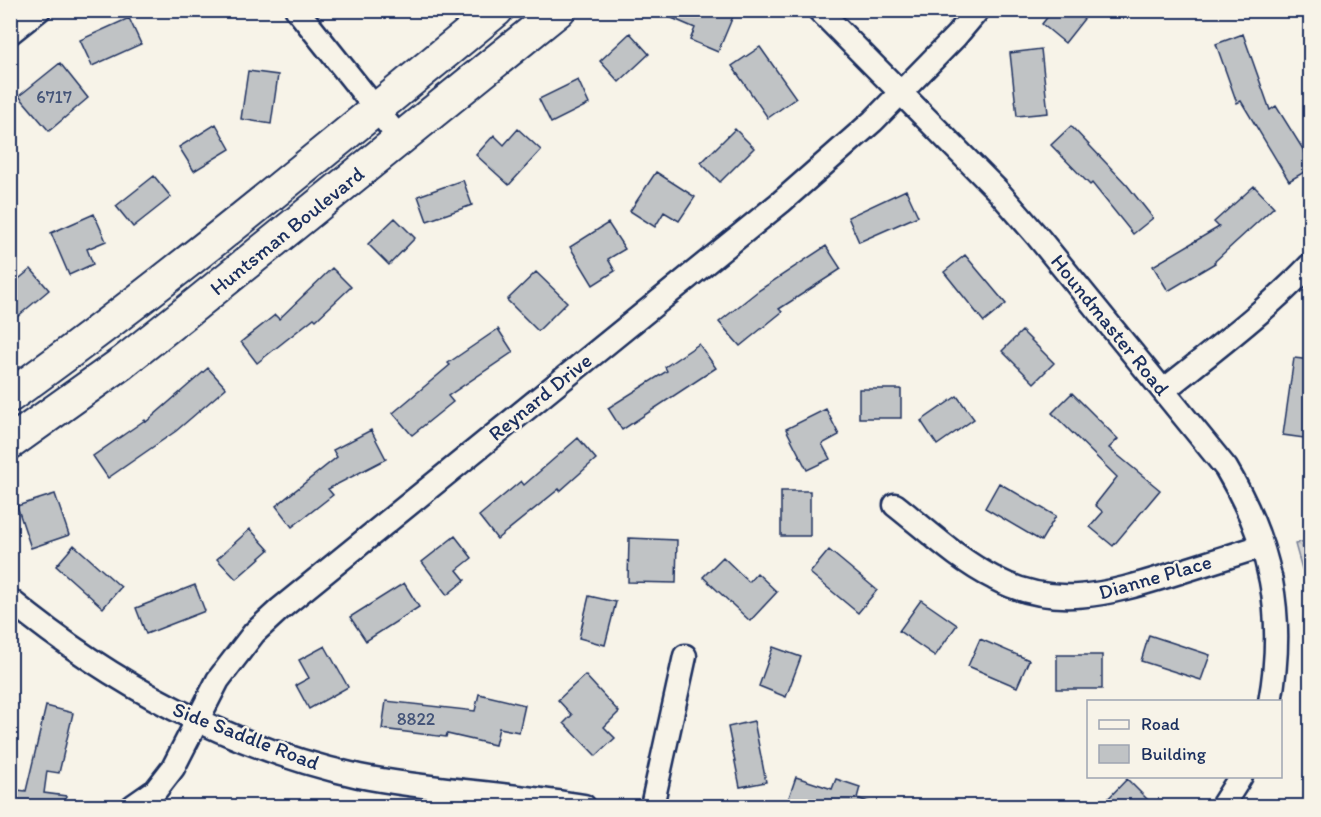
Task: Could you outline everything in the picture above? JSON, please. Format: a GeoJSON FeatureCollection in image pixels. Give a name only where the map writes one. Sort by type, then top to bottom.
{"type":"FeatureCollection","features":[{"type":"Feature","properties":{"kind":"street"},"geometry":{"type":"LineString","coordinates":[[10,33],[39,10]]}},
{"type":"Feature","properties":{"kind":"street"},"geometry":{"type":"LineString","coordinates":[[297,10],[400,139]]}},
{"type":"Feature","properties":{"kind":"street","name":"Huntsman Boulevard"},"geometry":{"type":"LineString","coordinates":[[10,396],[124,312],[497,10]]}},
{"type":"Feature","properties":{"kind":"street","name":"Huntsman Boulevard"},"geometry":{"type":"LineString","coordinates":[[10,443],[122,363],[559,10]]}},
{"type":"Feature","properties":{"kind":"street","name":"Houndmaster Road"},"geometry":{"type":"LineString","coordinates":[[819,10],[997,190],[1226,468],[1241,494],[1270,573],[1275,602],[1277,639],[1269,700]]}},
{"type":"Feature","properties":{"kind":"street","name":"Reynard Drive"},"geometry":{"type":"LineString","coordinates":[[133,807],[156,790],[173,768],[218,681],[254,633],[280,609],[782,202],[873,122],[978,10]]}},
{"type":"Feature","properties":{"kind":"street"},"geometry":{"type":"LineString","coordinates":[[1164,390],[1259,313],[1311,264]]}},
{"type":"Feature","properties":{"kind":"street","name":"Dianne Place"},"geometry":{"type":"LineString","coordinates":[[895,505],[992,578],[1015,588],[1038,594],[1066,597],[1109,593],[1262,546]]}},
{"type":"Feature","properties":{"kind":"street","name":"Side Saddle Road"},"geometry":{"type":"LineString","coordinates":[[10,600],[44,628],[90,660],[153,699],[262,747],[359,776],[435,789],[584,807]]}},
{"type":"Feature","properties":{"kind":"street"},"geometry":{"type":"LineString","coordinates":[[652,807],[685,656]]}},
{"type":"Feature","properties":{"kind":"street"},"geometry":{"type":"LineString","coordinates":[[1222,807],[1240,778]]}},
{"type":"Feature","properties":{"kind":"green space"},"geometry":{"type":"Polygon","coordinates":[[[1310,539],[1310,567],[1302,569],[1295,544],[1310,539]]]}},
{"type":"Feature","properties":{"kind":"building"},"geometry":{"type":"Polygon","coordinates":[[[653,10],[725,10],[734,14],[718,52],[690,40],[695,28],[653,10]]]}},
{"type":"Feature","properties":{"kind":"building"},"geometry":{"type":"Polygon","coordinates":[[[1053,10],[1091,10],[1065,43],[1042,24],[1053,10]]]}},
{"type":"Feature","properties":{"kind":"building"},"geometry":{"type":"Polygon","coordinates":[[[129,18],[141,44],[92,66],[80,40],[129,18]]]}},
{"type":"Feature","properties":{"kind":"building"},"geometry":{"type":"Polygon","coordinates":[[[630,33],[649,54],[619,82],[600,61],[630,33]]]}},
{"type":"Feature","properties":{"kind":"building"},"geometry":{"type":"Polygon","coordinates":[[[1243,34],[1270,110],[1276,106],[1311,162],[1311,168],[1289,181],[1241,101],[1237,103],[1216,44],[1243,34]]]}},
{"type":"Feature","properties":{"kind":"building"},"geometry":{"type":"Polygon","coordinates":[[[760,47],[796,98],[768,118],[732,66],[760,47]]]}},
{"type":"Feature","properties":{"kind":"building"},"geometry":{"type":"Polygon","coordinates":[[[1041,49],[1048,113],[1017,116],[1010,53],[1041,49]]]}},
{"type":"Feature","properties":{"kind":"building"},"geometry":{"type":"Polygon","coordinates":[[[60,63],[88,98],[49,131],[19,96],[60,63]]]}},
{"type":"Feature","properties":{"kind":"building"},"geometry":{"type":"Polygon","coordinates":[[[248,71],[278,75],[271,124],[241,119],[248,71]]]}},
{"type":"Feature","properties":{"kind":"building"},"geometry":{"type":"Polygon","coordinates":[[[578,80],[589,104],[551,123],[539,99],[578,80]]]}},
{"type":"Feature","properties":{"kind":"building"},"geometry":{"type":"Polygon","coordinates":[[[216,124],[230,149],[194,171],[179,147],[216,124]]]}},
{"type":"Feature","properties":{"kind":"building"},"geometry":{"type":"Polygon","coordinates":[[[1071,126],[1127,185],[1153,218],[1133,234],[1092,183],[1090,185],[1051,145],[1071,126]]]}},
{"type":"Feature","properties":{"kind":"building"},"geometry":{"type":"Polygon","coordinates":[[[518,129],[541,150],[509,185],[476,155],[494,135],[504,145],[518,129]]]}},
{"type":"Feature","properties":{"kind":"building"},"geometry":{"type":"Polygon","coordinates":[[[735,129],[754,148],[720,182],[701,163],[735,129]]]}},
{"type":"Feature","properties":{"kind":"building"},"geometry":{"type":"Polygon","coordinates":[[[656,172],[695,197],[679,221],[664,212],[655,227],[630,211],[656,172]]]}},
{"type":"Feature","properties":{"kind":"building"},"geometry":{"type":"Polygon","coordinates":[[[154,176],[171,197],[133,227],[116,206],[154,176]]]}},
{"type":"Feature","properties":{"kind":"building"},"geometry":{"type":"Polygon","coordinates":[[[463,180],[472,205],[427,221],[418,196],[463,180]]]}},
{"type":"Feature","properties":{"kind":"building"},"geometry":{"type":"Polygon","coordinates":[[[1254,186],[1274,207],[1215,263],[1168,291],[1153,266],[1219,227],[1214,222],[1254,186]]]}},
{"type":"Feature","properties":{"kind":"building"},"geometry":{"type":"Polygon","coordinates":[[[906,190],[918,216],[859,242],[848,217],[906,190]]]}},
{"type":"Feature","properties":{"kind":"building"},"geometry":{"type":"Polygon","coordinates":[[[94,214],[106,241],[87,249],[93,264],[69,275],[51,233],[94,214]]]}},
{"type":"Feature","properties":{"kind":"building"},"geometry":{"type":"Polygon","coordinates":[[[395,218],[415,238],[389,265],[368,244],[395,218]]]}},
{"type":"Feature","properties":{"kind":"building"},"geometry":{"type":"Polygon","coordinates":[[[608,223],[625,249],[608,259],[615,271],[593,285],[570,247],[608,223]]]}},
{"type":"Feature","properties":{"kind":"building"},"geometry":{"type":"Polygon","coordinates":[[[826,246],[841,269],[779,309],[782,312],[740,346],[719,322],[758,291],[826,246]]]}},
{"type":"Feature","properties":{"kind":"building"},"geometry":{"type":"Polygon","coordinates":[[[965,255],[1006,304],[984,322],[944,272],[965,255]]]}},
{"type":"Feature","properties":{"kind":"building"},"geometry":{"type":"Polygon","coordinates":[[[332,268],[351,287],[316,320],[314,318],[257,363],[241,342],[275,315],[279,319],[332,268]]]}},
{"type":"Feature","properties":{"kind":"building"},"geometry":{"type":"Polygon","coordinates":[[[31,269],[49,290],[10,323],[10,286],[31,269]]]}},
{"type":"Feature","properties":{"kind":"building"},"geometry":{"type":"Polygon","coordinates":[[[536,272],[567,302],[538,331],[507,300],[536,272]]]}},
{"type":"Feature","properties":{"kind":"building"},"geometry":{"type":"Polygon","coordinates":[[[498,329],[513,352],[448,396],[453,402],[412,435],[393,413],[450,365],[448,363],[498,329]]]}},
{"type":"Feature","properties":{"kind":"building"},"geometry":{"type":"Polygon","coordinates":[[[1022,331],[1054,363],[1034,383],[1002,351],[1022,331]]]}},
{"type":"Feature","properties":{"kind":"building"},"geometry":{"type":"Polygon","coordinates":[[[699,344],[716,368],[622,430],[608,408],[667,371],[665,367],[699,344]]]}},
{"type":"Feature","properties":{"kind":"building"},"geometry":{"type":"Polygon","coordinates":[[[1294,358],[1311,360],[1311,439],[1283,435],[1294,358]]]}},
{"type":"Feature","properties":{"kind":"building"},"geometry":{"type":"Polygon","coordinates":[[[208,368],[226,388],[176,431],[108,478],[93,456],[145,420],[146,422],[208,368]]]}},
{"type":"Feature","properties":{"kind":"building"},"geometry":{"type":"Polygon","coordinates":[[[859,389],[901,389],[901,418],[859,418],[859,389]]]}},
{"type":"Feature","properties":{"kind":"building"},"geometry":{"type":"Polygon","coordinates":[[[1072,393],[1118,439],[1109,448],[1160,490],[1113,546],[1090,527],[1103,512],[1095,505],[1117,477],[1052,413],[1072,393]]]}},
{"type":"Feature","properties":{"kind":"building"},"geometry":{"type":"Polygon","coordinates":[[[957,396],[974,419],[937,445],[921,421],[957,396]]]}},
{"type":"Feature","properties":{"kind":"building"},"geometry":{"type":"Polygon","coordinates":[[[826,409],[839,435],[822,444],[830,459],[807,470],[786,429],[826,409]]]}},
{"type":"Feature","properties":{"kind":"building"},"geometry":{"type":"Polygon","coordinates":[[[371,430],[386,459],[328,489],[333,495],[292,527],[276,506],[337,457],[333,450],[371,430]]]}},
{"type":"Feature","properties":{"kind":"building"},"geometry":{"type":"Polygon","coordinates":[[[578,438],[596,459],[560,491],[559,489],[497,539],[479,516],[521,481],[524,485],[578,438]]]}},
{"type":"Feature","properties":{"kind":"building"},"geometry":{"type":"Polygon","coordinates":[[[999,483],[1056,516],[1041,541],[985,508],[999,483]]]}},
{"type":"Feature","properties":{"kind":"building"},"geometry":{"type":"Polygon","coordinates":[[[781,491],[810,491],[810,536],[781,536],[781,491]]]}},
{"type":"Feature","properties":{"kind":"building"},"geometry":{"type":"Polygon","coordinates":[[[55,494],[69,535],[31,548],[17,506],[55,494]]]}},
{"type":"Feature","properties":{"kind":"building"},"geometry":{"type":"Polygon","coordinates":[[[250,529],[269,550],[236,579],[217,559],[250,529]]]}},
{"type":"Feature","properties":{"kind":"building"},"geometry":{"type":"Polygon","coordinates":[[[455,536],[472,558],[457,570],[465,580],[447,595],[422,562],[455,536]]]}},
{"type":"Feature","properties":{"kind":"building"},"geometry":{"type":"Polygon","coordinates":[[[629,538],[677,540],[676,583],[628,582],[629,538]]]}},
{"type":"Feature","properties":{"kind":"building"},"geometry":{"type":"Polygon","coordinates":[[[74,545],[121,587],[103,608],[56,566],[74,545]]]}},
{"type":"Feature","properties":{"kind":"building"},"geometry":{"type":"Polygon","coordinates":[[[829,550],[877,590],[858,613],[810,573],[829,550]]]}},
{"type":"Feature","properties":{"kind":"building"},"geometry":{"type":"Polygon","coordinates":[[[723,557],[749,582],[757,573],[777,592],[750,621],[703,577],[723,557]]]}},
{"type":"Feature","properties":{"kind":"building"},"geometry":{"type":"Polygon","coordinates":[[[404,583],[419,607],[366,641],[350,617],[404,583]]]}},
{"type":"Feature","properties":{"kind":"building"},"geometry":{"type":"Polygon","coordinates":[[[195,585],[205,611],[146,634],[136,608],[195,585]]]}},
{"type":"Feature","properties":{"kind":"building"},"geometry":{"type":"Polygon","coordinates":[[[589,596],[616,602],[605,645],[579,638],[589,596]]]}},
{"type":"Feature","properties":{"kind":"building"},"geometry":{"type":"Polygon","coordinates":[[[921,600],[957,625],[935,656],[899,631],[921,600]]]}},
{"type":"Feature","properties":{"kind":"building"},"geometry":{"type":"Polygon","coordinates":[[[1149,635],[1210,655],[1201,680],[1141,661],[1149,635]]]}},
{"type":"Feature","properties":{"kind":"building"},"geometry":{"type":"Polygon","coordinates":[[[980,639],[1029,660],[1017,687],[968,666],[980,639]]]}},
{"type":"Feature","properties":{"kind":"building"},"geometry":{"type":"Polygon","coordinates":[[[325,646],[348,687],[309,709],[296,685],[309,678],[299,660],[325,646]]]}},
{"type":"Feature","properties":{"kind":"building"},"geometry":{"type":"Polygon","coordinates":[[[773,647],[801,657],[786,697],[759,686],[773,647]]]}},
{"type":"Feature","properties":{"kind":"building"},"geometry":{"type":"Polygon","coordinates":[[[1057,655],[1102,655],[1102,689],[1057,689],[1057,655]]]}},
{"type":"Feature","properties":{"kind":"building"},"geometry":{"type":"Polygon","coordinates":[[[585,675],[619,712],[604,727],[615,738],[596,756],[564,723],[572,715],[558,700],[585,675]]]}},
{"type":"Feature","properties":{"kind":"building"},"geometry":{"type":"Polygon","coordinates":[[[479,694],[525,705],[519,732],[499,728],[495,745],[447,734],[446,737],[382,729],[386,701],[475,711],[479,694]]]}},
{"type":"Feature","properties":{"kind":"building"},"geometry":{"type":"Polygon","coordinates":[[[46,706],[73,713],[59,773],[47,771],[44,793],[66,796],[65,807],[15,807],[17,790],[26,791],[46,706]]]}},
{"type":"Feature","properties":{"kind":"building"},"geometry":{"type":"Polygon","coordinates":[[[754,721],[766,782],[740,787],[728,727],[754,721]]]}},
{"type":"Feature","properties":{"kind":"building"},"geometry":{"type":"Polygon","coordinates":[[[796,777],[832,789],[836,779],[860,787],[857,798],[874,804],[874,807],[796,807],[787,803],[796,777]]]}},
{"type":"Feature","properties":{"kind":"building"},"geometry":{"type":"Polygon","coordinates":[[[1127,779],[1155,807],[1100,807],[1127,779]]]}}]}
